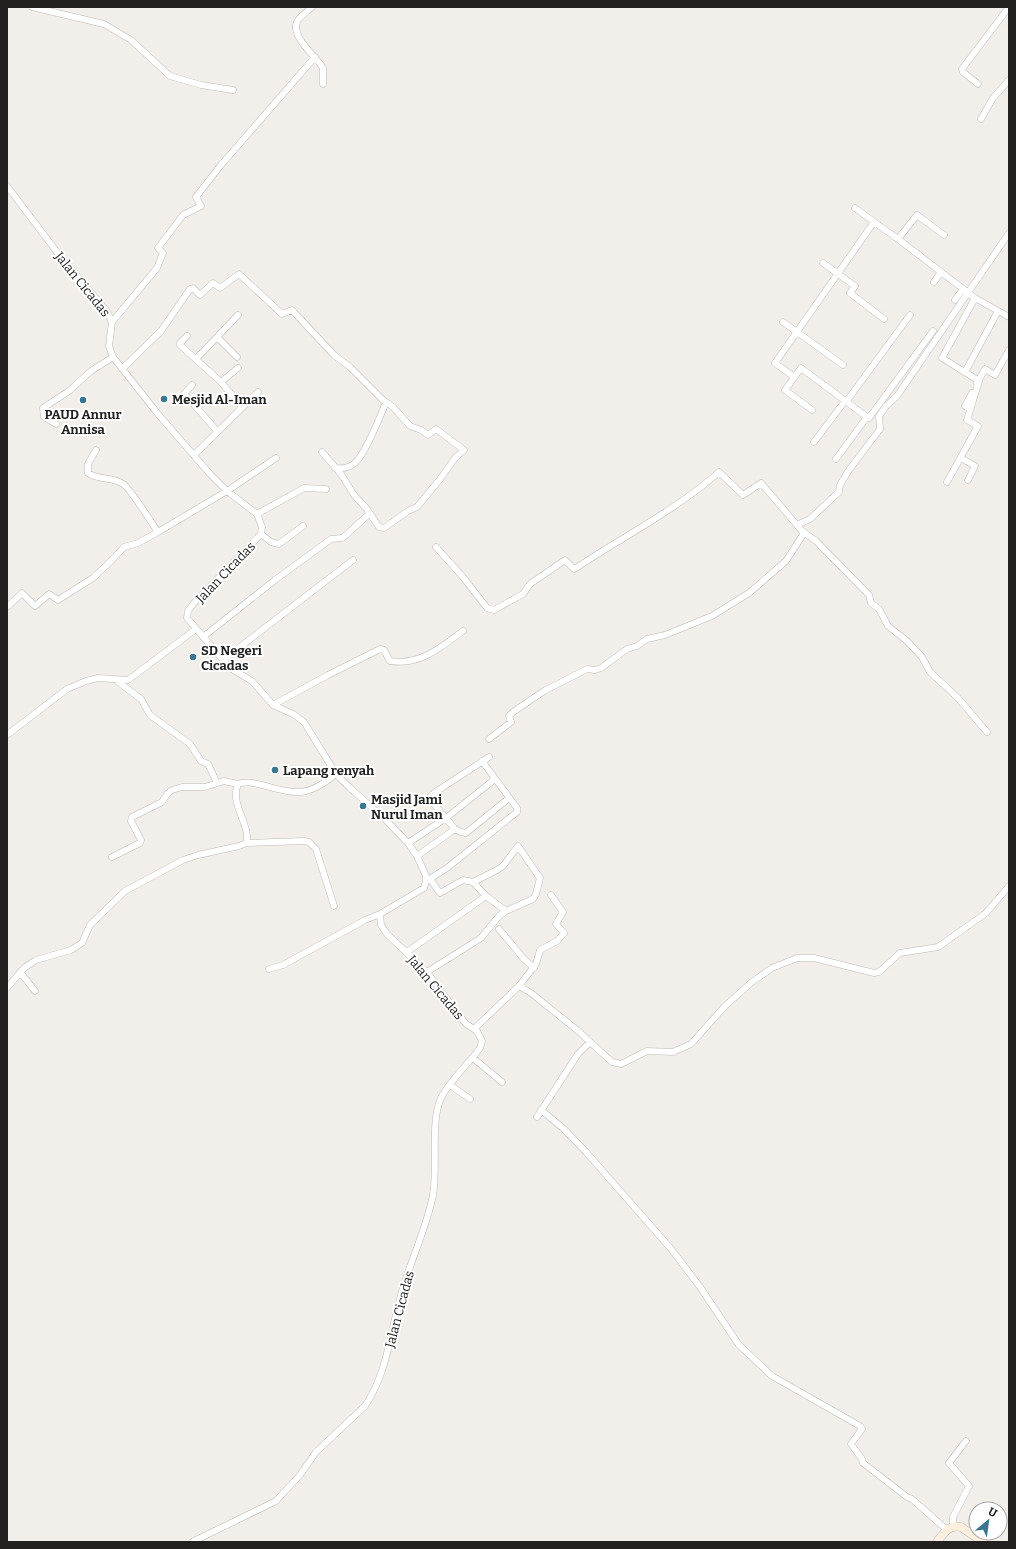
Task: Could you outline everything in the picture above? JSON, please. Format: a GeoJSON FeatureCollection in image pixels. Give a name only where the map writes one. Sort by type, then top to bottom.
{"type":"FeatureCollection","features":[{"type":"Feature","properties":{"kind":"street"},"geometry":{"type":"LineString","coordinates":[[32,7],[104,24],[131,40],[170,76],[201,85],[233,90]]}},
{"type":"Feature","properties":{"kind":"street"},"geometry":{"type":"LineString","coordinates":[[312,7],[298,20],[296,25],[296,33],[323,68],[323,84]]}},
{"type":"Feature","properties":{"kind":"street"},"geometry":{"type":"LineString","coordinates":[[978,84],[963,72],[962,69],[1009,7]]}},
{"type":"Feature","properties":{"kind":"street"},"geometry":{"type":"LineString","coordinates":[[112,322],[157,268],[163,253],[158,249],[159,246],[183,215],[201,206],[197,197],[221,165],[315,57]]}},
{"type":"Feature","properties":{"kind":"street"},"geometry":{"type":"LineString","coordinates":[[981,119],[993,98],[1009,80]]}},
{"type":"Feature","properties":{"kind":"street","name":"Jalan Cicadas"},"geometry":{"type":"LineString","coordinates":[[7,186],[60,256],[106,310],[112,322],[109,346],[113,357],[122,369],[158,414],[227,491],[257,514],[262,527],[262,534],[191,607],[187,618],[230,668],[252,681],[273,705],[293,714],[304,722],[336,774],[385,819],[408,843],[417,856],[428,880]]}},
{"type":"Feature","properties":{"kind":"street"},"geometry":{"type":"LineString","coordinates":[[855,208],[969,294],[1009,317]]}},
{"type":"Feature","properties":{"kind":"street"},"geometry":{"type":"LineString","coordinates":[[898,239],[917,215],[944,235]]}},
{"type":"Feature","properties":{"kind":"street"},"geometry":{"type":"LineString","coordinates":[[794,376],[775,363],[874,222]]}},
{"type":"Feature","properties":{"kind":"street"},"geometry":{"type":"LineString","coordinates":[[979,380],[942,358],[969,294],[1009,233]]}},
{"type":"Feature","properties":{"kind":"street"},"geometry":{"type":"LineString","coordinates":[[797,525],[810,519],[839,492],[840,485],[849,470],[880,429],[879,416],[886,406],[897,396],[991,262]]}},
{"type":"Feature","properties":{"kind":"street"},"geometry":{"type":"LineString","coordinates":[[823,263],[855,286],[850,293],[884,319]]}},
{"type":"Feature","properties":{"kind":"street"},"geometry":{"type":"LineString","coordinates":[[934,282],[941,272]]}},
{"type":"Feature","properties":{"kind":"street"},"geometry":{"type":"LineString","coordinates":[[122,369],[161,331],[190,289],[193,288],[200,295],[213,283],[219,288],[222,288],[239,274],[282,314],[292,310],[334,355],[386,402],[394,407],[410,426],[427,435],[436,429],[464,450],[455,458],[441,478],[414,510],[408,511],[384,528],[379,526],[369,514],[354,495],[341,474],[322,452]]}},
{"type":"Feature","properties":{"kind":"street"},"geometry":{"type":"LineString","coordinates":[[955,300],[969,294]]}},
{"type":"Feature","properties":{"kind":"street"},"geometry":{"type":"LineString","coordinates":[[965,372],[998,311]]}},
{"type":"Feature","properties":{"kind":"street"},"geometry":{"type":"LineString","coordinates":[[196,359],[238,315]]}},
{"type":"Feature","properties":{"kind":"street"},"geometry":{"type":"LineString","coordinates":[[814,442],[910,315]]}},
{"type":"Feature","properties":{"kind":"street"},"geometry":{"type":"LineString","coordinates":[[783,322],[843,365]]}},
{"type":"Feature","properties":{"kind":"street"},"geometry":{"type":"LineString","coordinates":[[836,459],[867,417],[869,418],[933,331]]}},
{"type":"Feature","properties":{"kind":"street"},"geometry":{"type":"LineString","coordinates":[[187,336],[179,344],[221,382],[242,407]]}},
{"type":"Feature","properties":{"kind":"street"},"geometry":{"type":"LineString","coordinates":[[217,337],[237,357]]}},
{"type":"Feature","properties":{"kind":"street"},"geometry":{"type":"LineString","coordinates":[[947,482],[978,426],[967,420],[970,409],[965,406],[985,369],[995,375],[1009,350]]}},
{"type":"Feature","properties":{"kind":"street"},"geometry":{"type":"LineString","coordinates":[[56,424],[44,417],[42,412],[43,408],[69,392],[91,371],[113,357]]}},
{"type":"Feature","properties":{"kind":"street"},"geometry":{"type":"LineString","coordinates":[[221,382],[238,368]]}},
{"type":"Feature","properties":{"kind":"street"},"geometry":{"type":"LineString","coordinates":[[812,410],[785,390],[801,368],[867,417]]}},
{"type":"Feature","properties":{"kind":"street"},"geometry":{"type":"LineString","coordinates":[[192,385],[184,394],[217,431]]}},
{"type":"Feature","properties":{"kind":"street"},"geometry":{"type":"LineString","coordinates":[[194,455],[258,392]]}},
{"type":"Feature","properties":{"kind":"street"},"geometry":{"type":"LineString","coordinates":[[197,408],[205,400]]}},
{"type":"Feature","properties":{"kind":"street"},"geometry":{"type":"LineString","coordinates":[[335,468],[342,469],[356,462],[372,436],[386,402]]}},
{"type":"Feature","properties":{"kind":"street"},"geometry":{"type":"LineString","coordinates":[[96,450],[88,464],[88,474],[97,479],[112,480],[124,484],[158,532]]}},
{"type":"Feature","properties":{"kind":"street"},"geometry":{"type":"LineString","coordinates":[[7,607],[22,593],[35,606],[49,594],[58,600],[93,578],[124,547],[138,543],[158,532],[227,491],[276,458]]}},
{"type":"Feature","properties":{"kind":"street"},"geometry":{"type":"LineString","coordinates":[[960,458],[975,466],[968,480]]}},
{"type":"Feature","properties":{"kind":"street"},"geometry":{"type":"LineString","coordinates":[[436,547],[463,576],[487,608],[494,610],[523,594],[530,584],[565,560],[574,569],[576,568],[685,500],[707,484],[720,471],[743,495],[761,483],[804,533],[816,541],[869,595],[870,603],[879,609],[888,626],[907,641],[922,657],[930,672],[958,698],[987,732]]}},
{"type":"Feature","properties":{"kind":"street"},"geometry":{"type":"LineString","coordinates":[[257,514],[304,488],[326,489]]}},
{"type":"Feature","properties":{"kind":"street"},"geometry":{"type":"LineString","coordinates":[[203,637],[275,580],[331,539],[342,538],[369,514]]}},
{"type":"Feature","properties":{"kind":"street"},"geometry":{"type":"LineString","coordinates":[[262,534],[271,542],[279,544],[303,526]]}},
{"type":"Feature","properties":{"kind":"street"},"geometry":{"type":"LineString","coordinates":[[489,739],[511,722],[509,716],[513,712],[544,691],[587,669],[595,670],[601,668],[627,649],[637,646],[647,639],[665,635],[712,616],[749,593],[786,561],[804,533]]}},
{"type":"Feature","properties":{"kind":"street"},"geometry":{"type":"LineString","coordinates":[[223,660],[353,560]]}},
{"type":"Feature","properties":{"kind":"street"},"geometry":{"type":"LineString","coordinates":[[7,735],[67,689],[98,678],[128,680],[196,629]]}},
{"type":"Feature","properties":{"kind":"street"},"geometry":{"type":"LineString","coordinates":[[273,705],[328,675],[381,649],[384,650],[390,661],[403,662],[438,650],[463,631]]}},
{"type":"Feature","properties":{"kind":"street"},"geometry":{"type":"LineString","coordinates":[[116,680],[141,699],[150,715],[190,744],[201,761],[208,764],[217,783]]}},
{"type":"Feature","properties":{"kind":"street"},"geometry":{"type":"LineString","coordinates":[[489,757],[429,797],[455,829],[466,833],[472,830],[509,798]]}},
{"type":"Feature","properties":{"kind":"street"},"geometry":{"type":"LineString","coordinates":[[269,970],[283,965],[416,894],[424,888],[428,880],[515,814],[517,808],[482,761]]}},
{"type":"Feature","properties":{"kind":"street"},"geometry":{"type":"LineString","coordinates":[[112,856],[136,845],[142,840],[131,821],[133,816],[162,802],[166,794],[172,790],[182,787],[205,787],[229,781],[238,784],[247,782],[290,793],[302,792],[323,784],[336,774]]}},
{"type":"Feature","properties":{"kind":"street"},"geometry":{"type":"LineString","coordinates":[[408,843],[446,818],[495,779]]}},
{"type":"Feature","properties":{"kind":"street"},"geometry":{"type":"LineString","coordinates":[[238,784],[235,793],[239,812],[245,828],[247,839],[246,843]]}},
{"type":"Feature","properties":{"kind":"street"},"geometry":{"type":"LineString","coordinates":[[417,856],[455,829]]}},
{"type":"Feature","properties":{"kind":"street"},"geometry":{"type":"LineString","coordinates":[[7,988],[20,972],[36,960],[77,947],[84,940],[92,924],[126,891],[182,860],[198,855],[239,846],[246,843],[304,841],[313,844],[316,849],[334,906]]}},
{"type":"Feature","properties":{"kind":"street"},"geometry":{"type":"LineString","coordinates":[[426,972],[480,938],[499,916],[506,911],[532,899],[540,883],[540,876],[526,860],[519,847],[517,847],[503,866],[474,882]]}},
{"type":"Feature","properties":{"kind":"street"},"geometry":{"type":"LineString","coordinates":[[428,880],[440,892],[463,880],[474,882],[486,896],[506,911]]}},
{"type":"Feature","properties":{"kind":"street"},"geometry":{"type":"LineString","coordinates":[[519,986],[531,993],[612,1062],[618,1064],[648,1051],[673,1052],[691,1044],[725,1006],[752,982],[772,968],[797,958],[814,958],[867,972],[879,972],[900,953],[938,948],[986,913],[1009,886]]}},
{"type":"Feature","properties":{"kind":"street"},"geometry":{"type":"LineString","coordinates":[[474,1029],[519,986],[534,968],[540,950],[557,941],[564,933],[556,924],[562,917],[563,912],[550,895]]}},
{"type":"Feature","properties":{"kind":"street"},"geometry":{"type":"LineString","coordinates":[[407,952],[486,896]]}},
{"type":"Feature","properties":{"kind":"street","name":"Jalan Cicadas"},"geometry":{"type":"LineString","coordinates":[[192,1542],[276,1501],[316,1452],[365,1406],[371,1397],[387,1353],[403,1285],[428,1215],[433,1194],[438,1105],[450,1085],[473,1058],[482,1044],[481,1037],[474,1029],[466,1024],[426,972],[387,934],[382,925],[380,914]]}},
{"type":"Feature","properties":{"kind":"street"},"geometry":{"type":"LineString","coordinates":[[499,928],[506,939],[534,968]]}},
{"type":"Feature","properties":{"kind":"street"},"geometry":{"type":"LineString","coordinates":[[20,972],[35,991]]}},
{"type":"Feature","properties":{"kind":"street"},"geometry":{"type":"LineString","coordinates":[[537,1117],[578,1054],[590,1042]]}},
{"type":"Feature","properties":{"kind":"street"},"geometry":{"type":"LineString","coordinates":[[473,1058],[502,1082]]}},
{"type":"Feature","properties":{"kind":"street"},"geometry":{"type":"LineString","coordinates":[[450,1085],[470,1099]]}},
{"type":"Feature","properties":{"kind":"street"},"geometry":{"type":"LineString","coordinates":[[542,1110],[564,1129],[618,1187],[620,1193],[678,1257],[739,1345],[769,1374],[861,1427],[851,1444],[862,1459],[863,1463],[950,1528],[961,1527],[983,1542]]}},
{"type":"Feature","properties":{"kind":"street"},"geometry":{"type":"LineString","coordinates":[[937,1542],[950,1528],[953,1518],[970,1488],[949,1463],[966,1441]]}},
{"type":"Feature","properties":{"kind":"place","name":"Mesjid Al-Iman"},"geometry":{"type":"Point","coordinates":[164,399]}},
{"type":"Feature","properties":{"kind":"place","name":"PAUD Annur Annisa"},"geometry":{"type":"Point","coordinates":[83,400]}},
{"type":"Feature","properties":{"kind":"place","name":"SD Negeri Cicadas"},"geometry":{"type":"Point","coordinates":[193,657]}},
{"type":"Feature","properties":{"kind":"place","name":"Lapang renyah"},"geometry":{"type":"Point","coordinates":[275,770]}},
{"type":"Feature","properties":{"kind":"place","name":"Masjid Jami Nurul Iman"},"geometry":{"type":"Point","coordinates":[363,806]}}]}
